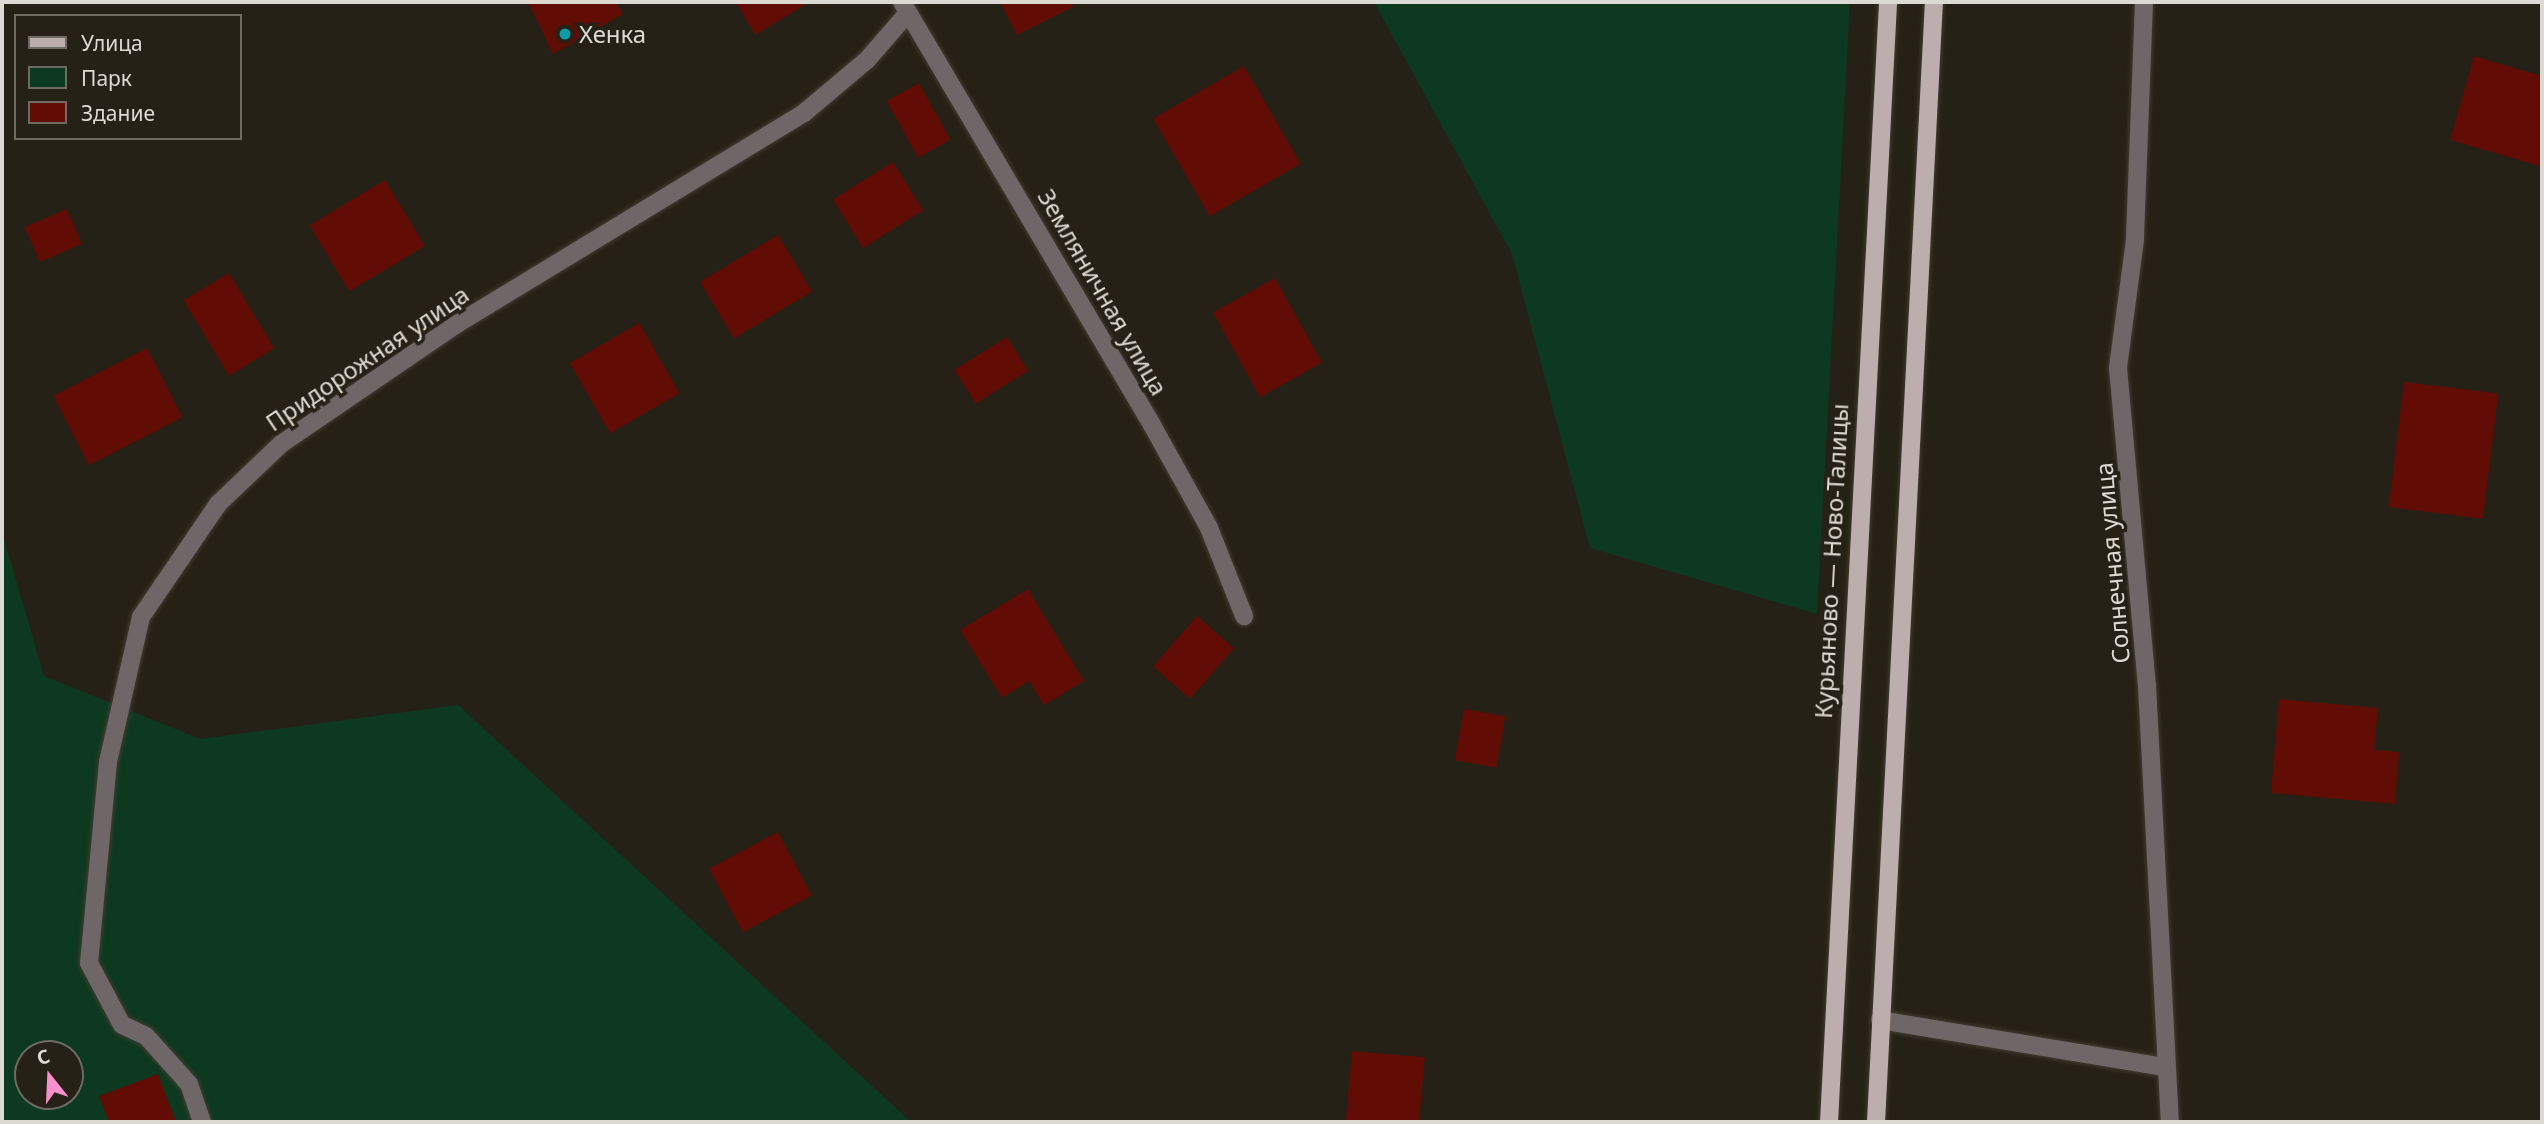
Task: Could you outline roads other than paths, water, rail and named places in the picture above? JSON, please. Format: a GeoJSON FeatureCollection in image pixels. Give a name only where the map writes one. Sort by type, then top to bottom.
{"type":"FeatureCollection","features":[{"type":"Feature","properties":{"kind":"main road","name":"Курьяново — Ново-Талицы"},"geometry":{"type":"LineString","coordinates":[[1829,1122],[1888,2]]}},
{"type":"Feature","properties":{"kind":"main road"},"geometry":{"type":"LineString","coordinates":[[1876,1122],[1934,2]]}},
{"type":"Feature","properties":{"kind":"street","name":"Солнечная улица"},"geometry":{"type":"LineString","coordinates":[[2144,2],[2135,240],[2118,368],[2147,686],[2170,1122]]}},
{"type":"Feature","properties":{"kind":"street","name":"Земляничная улица"},"geometry":{"type":"LineString","coordinates":[[904,8],[944,67],[1209,528],[1244,617]]}},
{"type":"Feature","properties":{"kind":"street","name":"Придорожная улица"},"geometry":{"type":"LineString","coordinates":[[202,1122],[189,1084],[146,1036],[122,1025],[89,963],[108,762],[141,617],[218,505],[281,444],[457,324],[804,113],[867,60],[904,8]]}},
{"type":"Feature","properties":{"kind":"street"},"geometry":{"type":"LineString","coordinates":[[1880,1020],[2165,1067]]}},
{"type":"Feature","properties":{"kind":"place","name":"Хенка"},"geometry":{"type":"Point","coordinates":[565,34]}}]}
